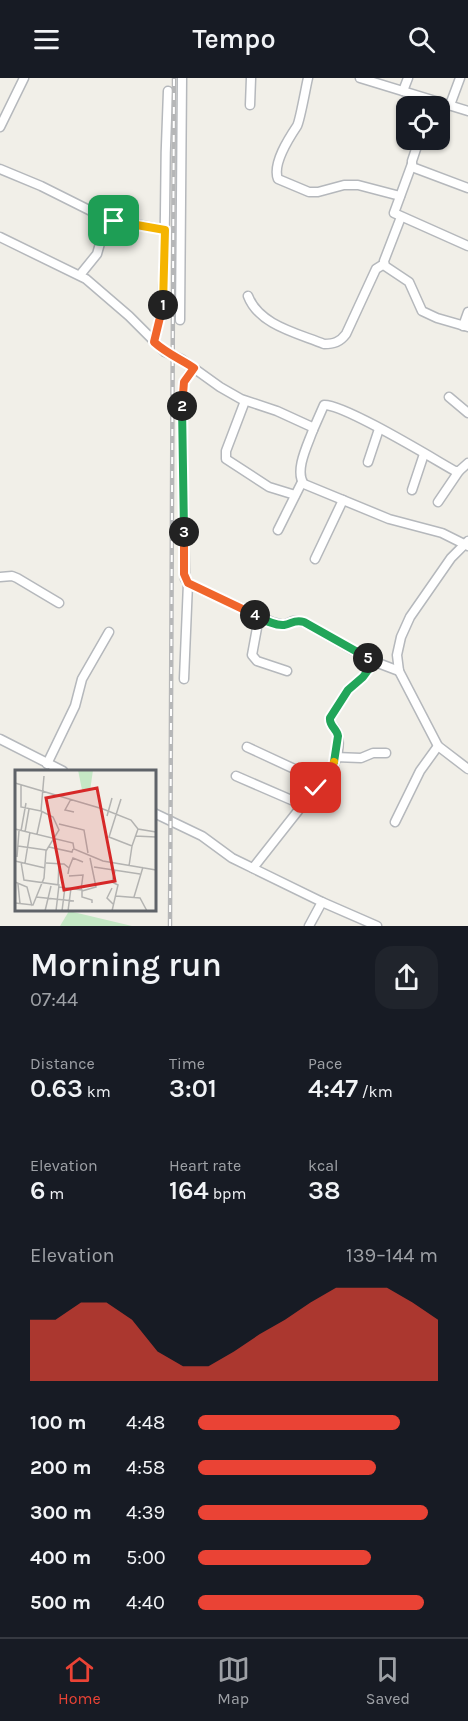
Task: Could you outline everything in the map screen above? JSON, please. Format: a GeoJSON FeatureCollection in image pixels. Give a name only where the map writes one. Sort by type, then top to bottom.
{"type":"FeatureCollection","features":[{"type":"Feature","properties":{"kind":"street"},"geometry":{"type":"LineString","coordinates":[[0,127],[24,78]]}},
{"type":"Feature","properties":{"kind":"street"},"geometry":{"type":"LineString","coordinates":[[180,320],[182,78]]}},
{"type":"Feature","properties":{"kind":"street"},"geometry":{"type":"LineString","coordinates":[[250,105],[251,78]]}},
{"type":"Feature","properties":{"kind":"street"},"geometry":{"type":"LineString","coordinates":[[308,78],[298,124],[286,141],[277,168],[278,179],[309,192],[344,185],[358,185],[399,196]]}},
{"type":"Feature","properties":{"kind":"street"},"geometry":{"type":"LineString","coordinates":[[360,78],[382,81],[414,96]]}},
{"type":"Feature","properties":{"kind":"street"},"geometry":{"type":"LineString","coordinates":[[403,91],[408,78]]}},
{"type":"Feature","properties":{"kind":"street"},"geometry":{"type":"LineString","coordinates":[[460,78],[450,105],[468,111]]}},
{"type":"Feature","properties":{"kind":"street"},"geometry":{"type":"LineString","coordinates":[[154,342],[162,312],[168,91]]}},
{"type":"Feature","properties":{"kind":"street"},"geometry":{"type":"LineString","coordinates":[[416,150],[394,213],[468,246]]}},
{"type":"Feature","properties":{"kind":"street"},"geometry":{"type":"LineString","coordinates":[[412,164],[416,169],[468,188]]}},
{"type":"Feature","properties":{"kind":"street"},"geometry":{"type":"LineString","coordinates":[[0,169],[41,186],[107,219],[165,230]]}},
{"type":"Feature","properties":{"kind":"street"},"geometry":{"type":"LineString","coordinates":[[248,296],[252,307],[262,317],[324,344],[338,342],[346,334],[376,269],[384,264],[401,217]]}},
{"type":"Feature","properties":{"kind":"street"},"geometry":{"type":"LineString","coordinates":[[80,276],[97,254],[107,219]]}},
{"type":"Feature","properties":{"kind":"street"},"geometry":{"type":"LineString","coordinates":[[0,237],[80,276],[129,316],[165,352],[181,359],[220,387],[245,401],[289,416],[310,426],[313,430]]}},
{"type":"Feature","properties":{"kind":"street"},"geometry":{"type":"LineString","coordinates":[[384,264],[409,282],[422,311],[466,327],[468,312]]}},
{"type":"Feature","properties":{"kind":"street"},"geometry":{"type":"LineString","coordinates":[[184,679],[188,583],[184,574],[182,400],[184,382],[194,368]]}},
{"type":"Feature","properties":{"kind":"street"},"geometry":{"type":"LineString","coordinates":[[449,397],[468,413]]}},
{"type":"Feature","properties":{"kind":"street"},"geometry":{"type":"LineString","coordinates":[[245,401],[226,451],[226,459],[269,488],[295,495]]}},
{"type":"Feature","properties":{"kind":"street"},"geometry":{"type":"LineString","coordinates":[[279,530],[302,482],[302,464],[313,430],[326,404],[338,408],[455,471],[459,471]]}},
{"type":"Feature","properties":{"kind":"street"},"geometry":{"type":"LineString","coordinates":[[368,462],[379,429]]}},
{"type":"Feature","properties":{"kind":"street"},"geometry":{"type":"LineString","coordinates":[[412,490],[424,453]]}},
{"type":"Feature","properties":{"kind":"street"},"geometry":{"type":"LineString","coordinates":[[438,501],[459,471],[468,463]]}},
{"type":"Feature","properties":{"kind":"street"},"geometry":{"type":"LineString","coordinates":[[302,482],[396,521],[442,532],[467,543],[451,558],[410,616],[397,656],[399,671],[438,746],[468,769]]}},
{"type":"Feature","properties":{"kind":"street"},"geometry":{"type":"LineString","coordinates":[[315,559],[343,500]]}},
{"type":"Feature","properties":{"kind":"street"},"geometry":{"type":"LineString","coordinates":[[0,577],[17,578],[59,603]]}},
{"type":"Feature","properties":{"kind":"street"},"geometry":{"type":"LineString","coordinates":[[188,583],[280,625],[293,621],[304,622],[374,662],[399,671]]}},
{"type":"Feature","properties":{"kind":"street"},"geometry":{"type":"LineString","coordinates":[[260,617],[252,655],[257,661],[287,671]]}},
{"type":"Feature","properties":{"kind":"street"},"geometry":{"type":"LineString","coordinates":[[46,764],[75,706],[82,679],[109,632]]}},
{"type":"Feature","properties":{"kind":"street"},"geometry":{"type":"LineString","coordinates":[[253,868],[318,784],[327,778],[335,757],[338,736],[330,724],[330,718],[348,690],[363,677],[374,662]]}},
{"type":"Feature","properties":{"kind":"street"},"geometry":{"type":"LineString","coordinates":[[0,739],[61,770]]}},
{"type":"Feature","properties":{"kind":"street"},"geometry":{"type":"LineString","coordinates":[[394,822],[420,771],[438,746]]}},
{"type":"Feature","properties":{"kind":"street"},"geometry":{"type":"LineString","coordinates":[[247,747],[316,779],[318,784]]}},
{"type":"Feature","properties":{"kind":"street"},"geometry":{"type":"LineString","coordinates":[[335,757],[361,758],[373,753],[386,753]]}},
{"type":"Feature","properties":{"kind":"street"},"geometry":{"type":"LineString","coordinates":[[236,776],[303,805]]}},
{"type":"Feature","properties":{"kind":"street"},"geometry":{"type":"LineString","coordinates":[[156,814],[202,836],[232,858],[377,926]]}},
{"type":"Feature","properties":{"kind":"street"},"geometry":{"type":"LineString","coordinates":[[309,926],[322,902]]}},
{"type":"Feature","properties":{"kind":"green space"},"geometry":{"type":"Polygon","coordinates":[[[69,911],[132,926],[60,926],[69,911]]]}},
{"type":"Feature","properties":{"kind":"railway"},"geometry":{"type":"LineString","coordinates":[[170,926],[174,78]]}},
{"type":"Feature","properties":{"kind":"route"},"geometry":{"type":"LineString","coordinates":[[114,221],[165,230],[162,312],[154,342],[165,352],[194,368],[184,382],[182,400],[185,579],[191,585],[264,620],[280,625],[293,621],[304,622],[374,662],[363,677],[348,690],[330,718],[330,724],[337,732],[338,743],[331,771],[316,788]]}}]}
